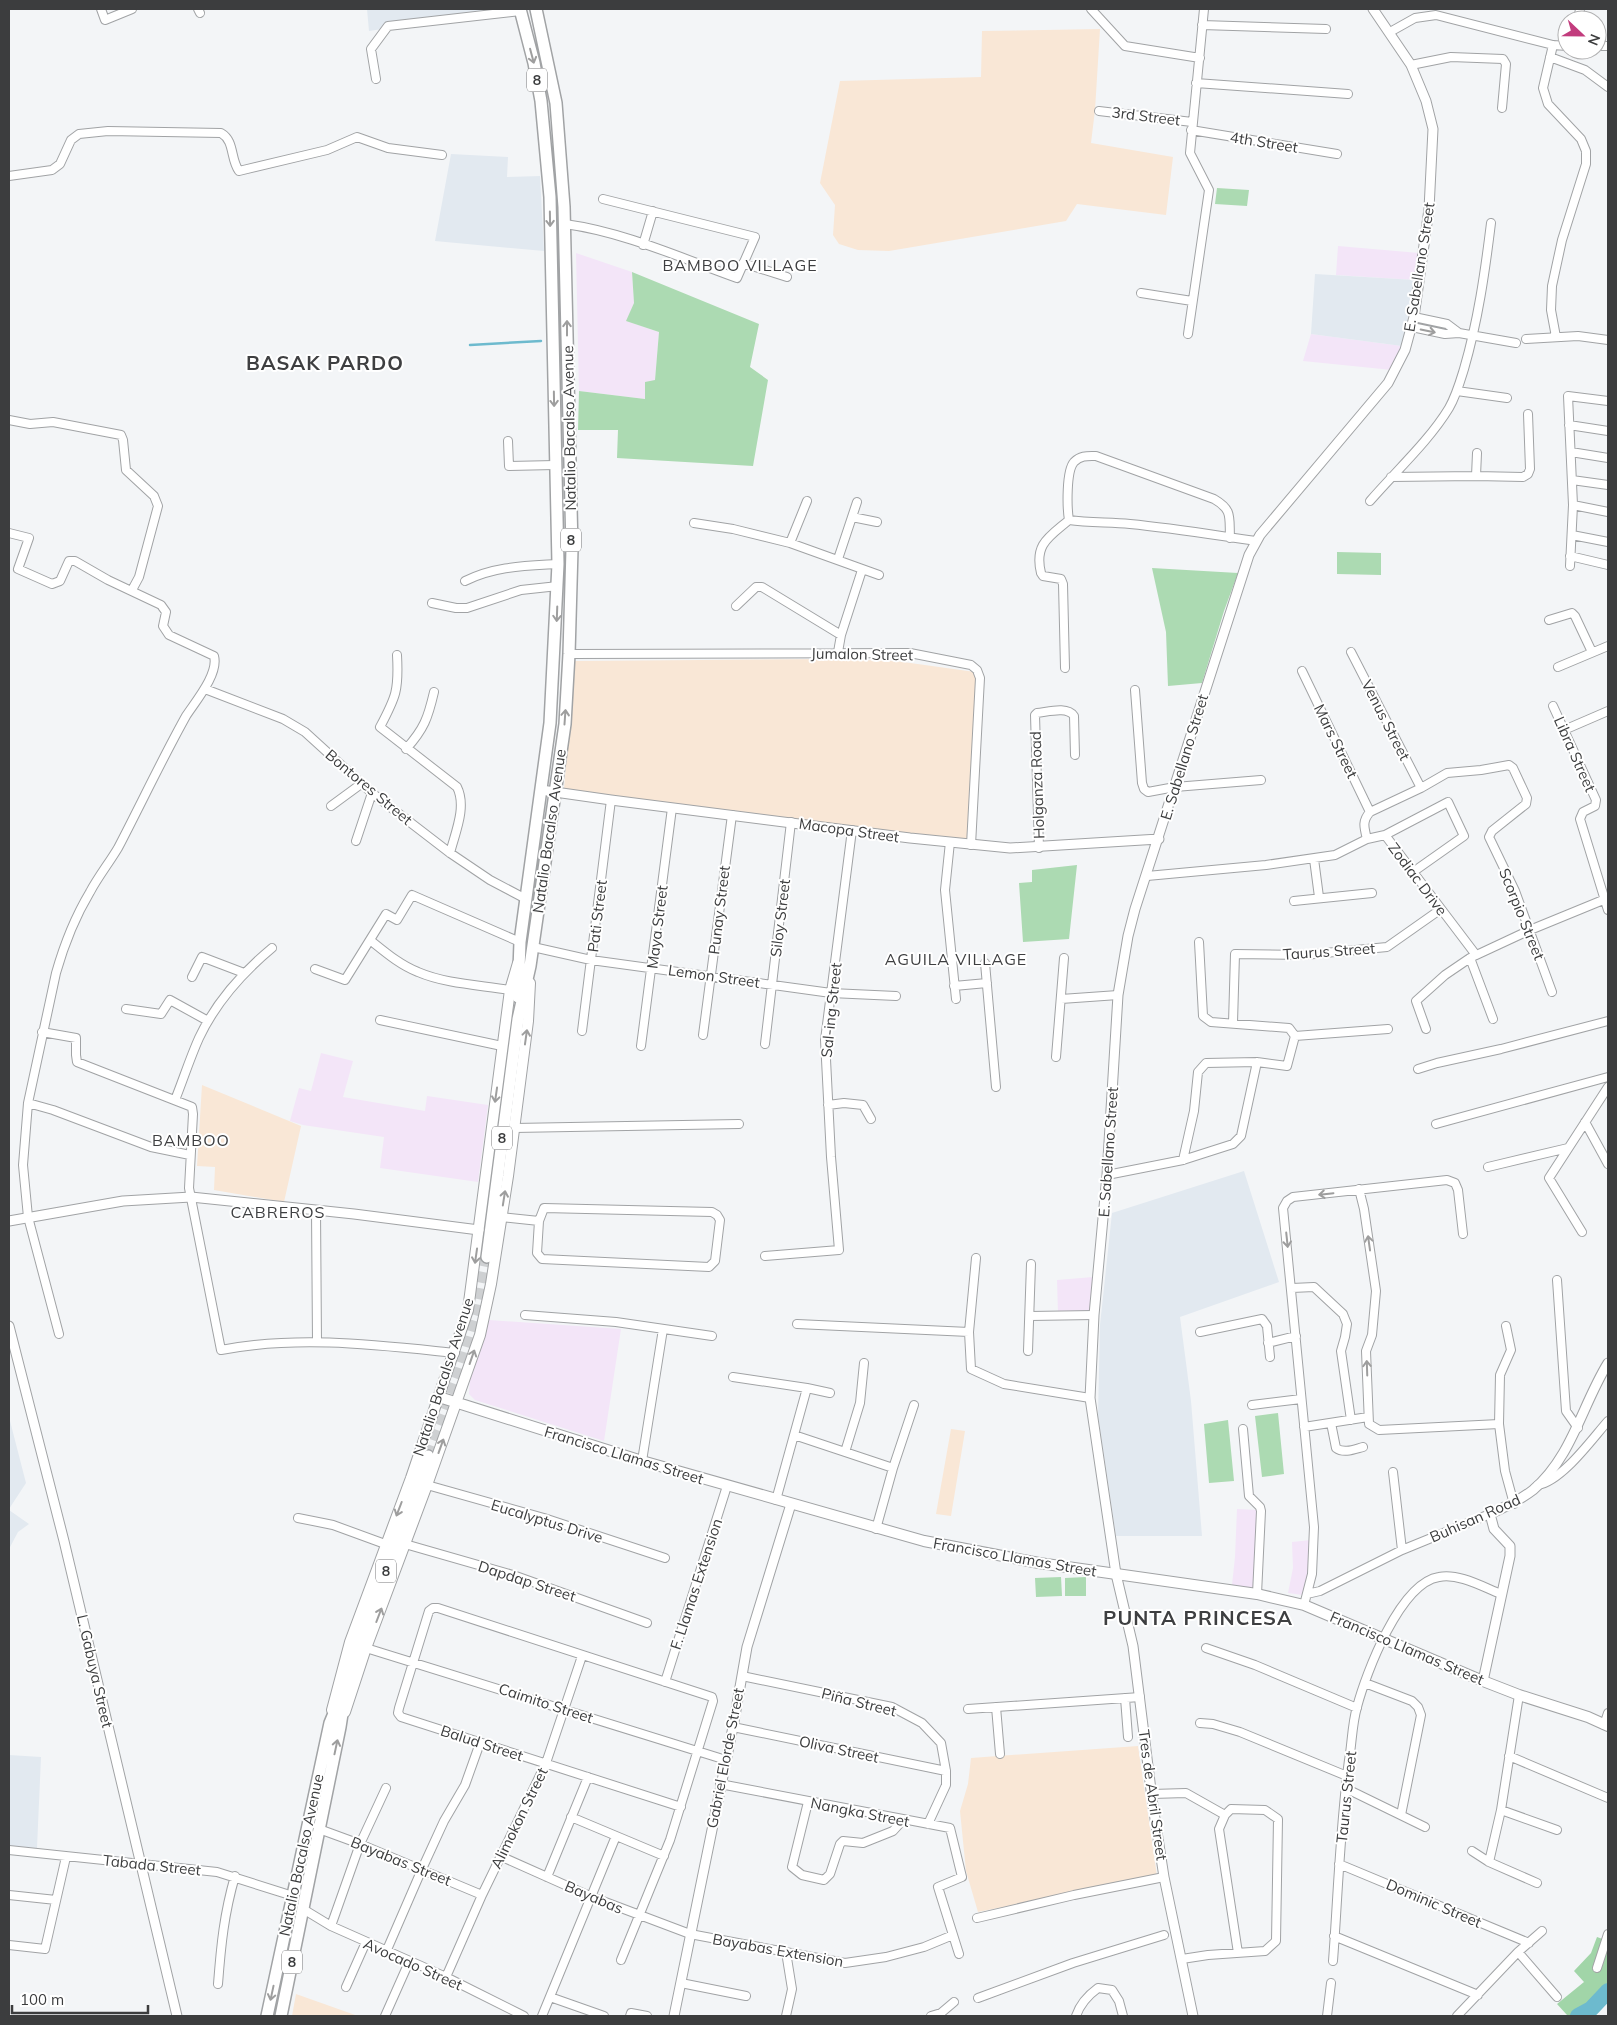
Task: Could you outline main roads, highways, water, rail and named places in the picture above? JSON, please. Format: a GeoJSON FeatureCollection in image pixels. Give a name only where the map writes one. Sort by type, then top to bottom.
{"type":"FeatureCollection","features":[{"type":"Feature","properties":{"kind":"main road","name":"Natalio Bacalso Avenue"},"geometry":{"type":"LineString","coordinates":[[518,1019],[530,966],[565,724],[572,549],[565,224],[556,103],[536,9]]}},
{"type":"Feature","properties":{"kind":"main road","name":"Natalio Bacalso Avenue"},"geometry":{"type":"LineString","coordinates":[[518,1019],[520,942],[550,723],[558,586],[550,196],[541,100],[534,63],[520,10]]}},
{"type":"Feature","properties":{"kind":"main road"},"geometry":{"type":"LineString","coordinates":[[556,497],[570,497]]}},
{"type":"Feature","properties":{"kind":"main road","name":"Natalio Bacalso Avenue"},"geometry":{"type":"LineString","coordinates":[[281,2016],[319,1829],[335,1725],[338,1683],[350,1642],[411,1478],[468,1310],[510,990],[519,961]]}},
{"type":"Feature","properties":{"kind":"main road","name":"Natalio Bacalso Avenue"},"geometry":{"type":"LineString","coordinates":[[335,1725],[427,1485],[480,1335],[491,1284],[514,1128],[528,1021],[530,966]]}},
{"type":"Feature","properties":{"kind":"main road","name":"8"},"geometry":{"type":"LineString","coordinates":[[487,1257],[518,1019]]}},
{"type":"Feature","properties":{"kind":"main road","name":"Francisco Llamas Street"},"geometry":{"type":"LineString","coordinates":[[439,1397],[642,1461],[876,1529],[980,1553],[1257,1594],[1304,1605],[1519,1695],[1588,1717],[1597,1717],[1607,1721]]}},
{"type":"Feature","properties":{"kind":"main road","name":"Natalio Bacalso Avenue"},"geometry":{"type":"LineString","coordinates":[[267,2016],[293,1896],[345,1687],[359,1643],[428,1456]]}},
{"type":"Feature","properties":{"kind":"waterway"},"geometry":{"type":"LineString","coordinates":[[470,345],[541,341]]}},
{"type":"Feature","properties":{"kind":"waterway"},"geometry":{"type":"LineString","coordinates":[[1578,2016],[1591,2009],[1608,1991]]}},
{"type":"Feature","properties":{"kind":"tunnel"},"geometry":{"type":"LineString","coordinates":[[428,1456],[456,1378],[475,1315],[487,1257]]}},
{"type":"Feature","properties":{"kind":"district","name":"BAMBOO VILLAGE"},"geometry":{"type":"Point","coordinates":[740,265]}},
{"type":"Feature","properties":{"kind":"district","name":"BASAK PARDO"},"geometry":{"type":"Point","coordinates":[325,362]}},
{"type":"Feature","properties":{"kind":"district","name":"AGUILA VILLAGE"},"geometry":{"type":"Point","coordinates":[956,959]}},
{"type":"Feature","properties":{"kind":"district","name":"BAMBOO"},"geometry":{"type":"Point","coordinates":[191,1140]}},
{"type":"Feature","properties":{"kind":"district","name":"CABREROS"},"geometry":{"type":"Point","coordinates":[278,1212]}},
{"type":"Feature","properties":{"kind":"district","name":"PUNTA PRINCESA"},"geometry":{"type":"Point","coordinates":[1198,1617]}}]}
